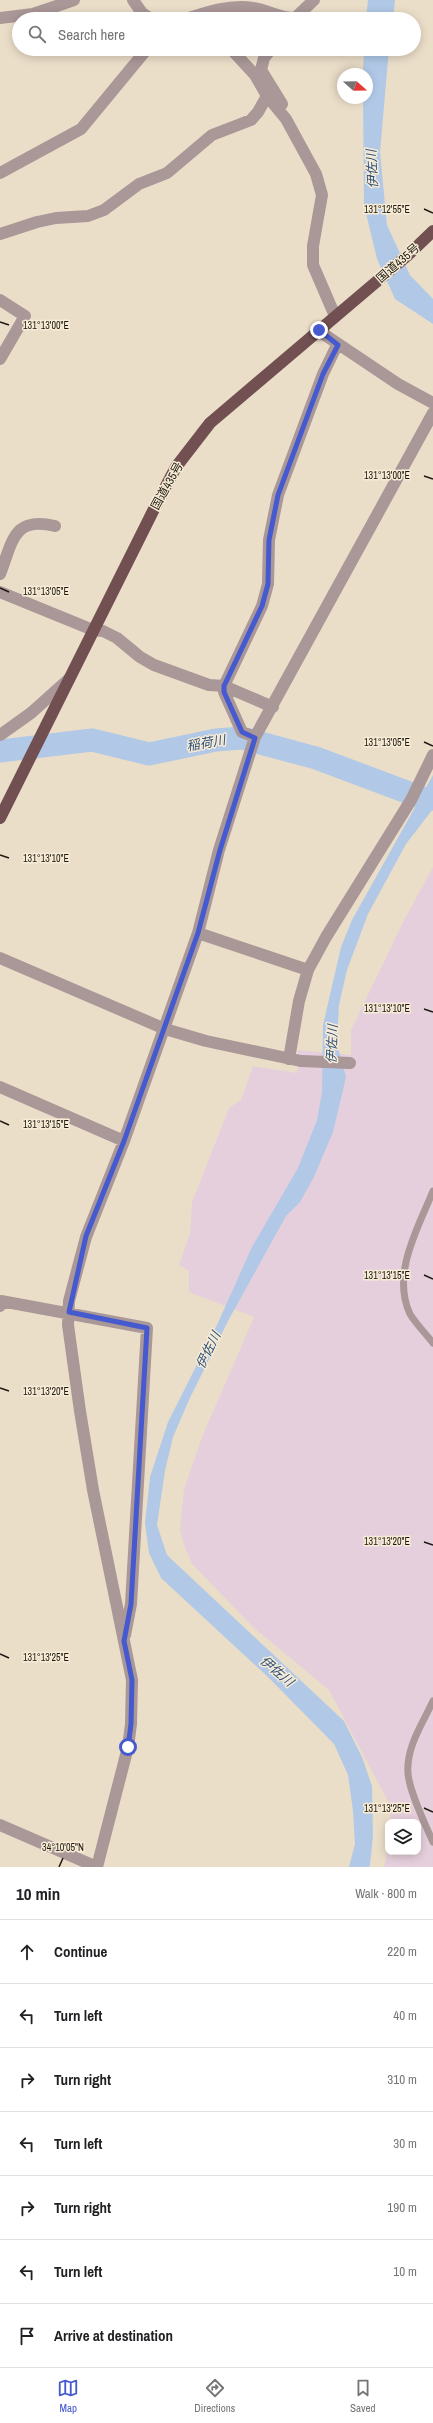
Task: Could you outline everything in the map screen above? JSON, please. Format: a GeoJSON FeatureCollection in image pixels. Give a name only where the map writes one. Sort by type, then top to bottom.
{"type":"FeatureCollection","features":[{"type":"Feature","properties":{"kind":"highway","name":"国道435号"},"geometry":{"type":"LineString","coordinates":[[0,818],[165,488],[191,446],[228,406],[408,255],[433,231]]}},
{"type":"Feature","properties":{"kind":"street"},"geometry":{"type":"LineString","coordinates":[[39,12],[74,0]]}},
{"type":"Feature","properties":{"kind":"street"},"geometry":{"type":"LineString","coordinates":[[133,0],[141,12]]}},
{"type":"Feature","properties":{"kind":"street"},"geometry":{"type":"LineString","coordinates":[[302,12],[314,0]]}},
{"type":"Feature","properties":{"kind":"street"},"geometry":{"type":"LineString","coordinates":[[209,12],[241,6],[254,8],[265,12]]}},
{"type":"Feature","properties":{"kind":"street"},"geometry":{"type":"LineString","coordinates":[[0,18],[12,17]]}},
{"type":"Feature","properties":{"kind":"street"},"geometry":{"type":"LineString","coordinates":[[1,171],[81,129],[141,56]]}},
{"type":"Feature","properties":{"kind":"street"},"geometry":{"type":"LineString","coordinates":[[237,56],[255,75],[267,96],[286,119]]}},
{"type":"Feature","properties":{"kind":"street"},"geometry":{"type":"LineString","coordinates":[[266,56],[261,70],[279,99],[286,119],[316,174],[322,195],[313,246],[313,265],[335,316]]}},
{"type":"Feature","properties":{"kind":"street"},"geometry":{"type":"LineString","coordinates":[[0,234],[56,218],[88,216],[104,210],[139,184],[167,173],[212,135],[225,128],[251,120],[258,112],[267,96]]}},
{"type":"Feature","properties":{"kind":"street"},"geometry":{"type":"LineString","coordinates":[[0,300],[25,316],[3,345],[0,359]]}},
{"type":"Feature","properties":{"kind":"street"},"geometry":{"type":"LineString","coordinates":[[319,330],[338,345],[398,384],[433,403]]}},
{"type":"Feature","properties":{"kind":"street"},"geometry":{"type":"LineString","coordinates":[[255,738],[242,732],[224,692],[224,686],[262,606],[268,584],[269,540],[278,495],[323,374],[338,345]]}},
{"type":"Feature","properties":{"kind":"street"},"geometry":{"type":"LineString","coordinates":[[0,1826],[97,1867],[128,1747],[131,1724],[132,1680],[93,1490],[73,1368],[69,1312],[86,1236],[124,1141],[198,933],[220,850],[255,738],[273,707],[311,633],[433,413]]}},
{"type":"Feature","properties":{"kind":"street"},"geometry":{"type":"LineString","coordinates":[[0,574],[20,529],[29,524],[39,522],[55,526]]}},
{"type":"Feature","properties":{"kind":"street"},"geometry":{"type":"LineString","coordinates":[[0,592],[94,630],[103,631],[117,638],[140,658],[154,665],[209,685],[224,686],[273,707]]}},
{"type":"Feature","properties":{"kind":"street"},"geometry":{"type":"LineString","coordinates":[[0,735],[31,713],[69,679]]}},
{"type":"Feature","properties":{"kind":"street"},"geometry":{"type":"LineString","coordinates":[[295,1060],[299,1001],[308,970],[326,937],[411,800],[433,755]]}},
{"type":"Feature","properties":{"kind":"street"},"geometry":{"type":"LineString","coordinates":[[198,933],[308,970]]}},
{"type":"Feature","properties":{"kind":"street"},"geometry":{"type":"LineString","coordinates":[[0,958],[165,1029],[206,1041],[295,1060],[350,1063]]}},
{"type":"Feature","properties":{"kind":"street"},"geometry":{"type":"LineString","coordinates":[[0,1087],[124,1141]]}},
{"type":"Feature","properties":{"kind":"street"},"geometry":{"type":"LineString","coordinates":[[0,1306],[1,1301],[69,1312],[147,1328],[131,1604],[124,1641]]}},
{"type":"Feature","properties":{"kind":"lane"},"geometry":{"type":"LineString","coordinates":[[433,1192],[409,1249],[404,1272],[406,1298],[411,1314],[433,1343]]}},
{"type":"Feature","properties":{"kind":"lane"},"geometry":{"type":"LineString","coordinates":[[433,1701],[414,1739],[408,1773],[423,1820],[433,1842]]}},
{"type":"Feature","properties":{"kind":"shaded area"},"geometry":{"type":"Polygon","coordinates":[[[433,867],[433,1867],[384,1867],[387,1855],[421,1855],[421,1819],[390,1819],[391,1807],[329,1690],[254,1628],[192,1564],[184,1545],[180,1530],[184,1489],[202,1437],[254,1317],[189,1292],[189,1271],[179,1265],[190,1233],[192,1202],[229,1108],[241,1100],[253,1066],[297,1073],[298,1050],[351,1055],[351,1030],[404,920],[433,867]]]}},
{"type":"Feature","properties":{"kind":"water"},"geometry":{"type":"Polygon","coordinates":[[[368,0],[395,0],[394,12],[367,12],[368,0]]]}},
{"type":"Feature","properties":{"kind":"water","name":"伊佐川"},"geometry":{"type":"Polygon","coordinates":[[[364,56],[388,56],[380,152],[387,225],[410,275],[433,299],[433,324],[395,299],[377,259],[364,205],[363,104],[373,104],[373,68],[363,68],[364,56]]]}},
{"type":"Feature","properties":{"kind":"water","name":"伊佐川"},"geometry":{"type":"Polygon","coordinates":[[[433,775],[433,809],[406,844],[368,914],[347,970],[339,1005],[337,1044],[346,1077],[333,1132],[314,1177],[300,1202],[286,1216],[228,1321],[189,1400],[173,1437],[165,1471],[157,1525],[167,1555],[344,1721],[362,1757],[372,1786],[373,1836],[370,1865],[369,1867],[349,1867],[355,1844],[353,1811],[348,1775],[334,1744],[268,1677],[161,1578],[149,1553],[145,1523],[150,1477],[168,1422],[217,1325],[252,1247],[298,1168],[317,1120],[322,1092],[323,1025],[341,947],[352,920],[433,775]]]}},
{"type":"Feature","properties":{"kind":"waterway","name":"稲荷川"},"geometry":{"type":"LineString","coordinates":[[0,751],[92,740],[149,754],[216,740],[242,738],[316,758],[428,800]]}},
{"type":"Feature","properties":{"kind":"route"},"geometry":{"type":"LineString","coordinates":[[128,1747],[131,1724],[132,1680],[124,1641],[131,1604],[147,1328],[69,1312],[70,1301],[86,1236],[124,1141],[198,933],[220,850],[255,738],[242,732],[224,692],[224,686],[256,622],[262,606],[268,584],[269,540],[278,495],[299,437],[314,403],[323,374],[338,345],[319,330]]}}]}
